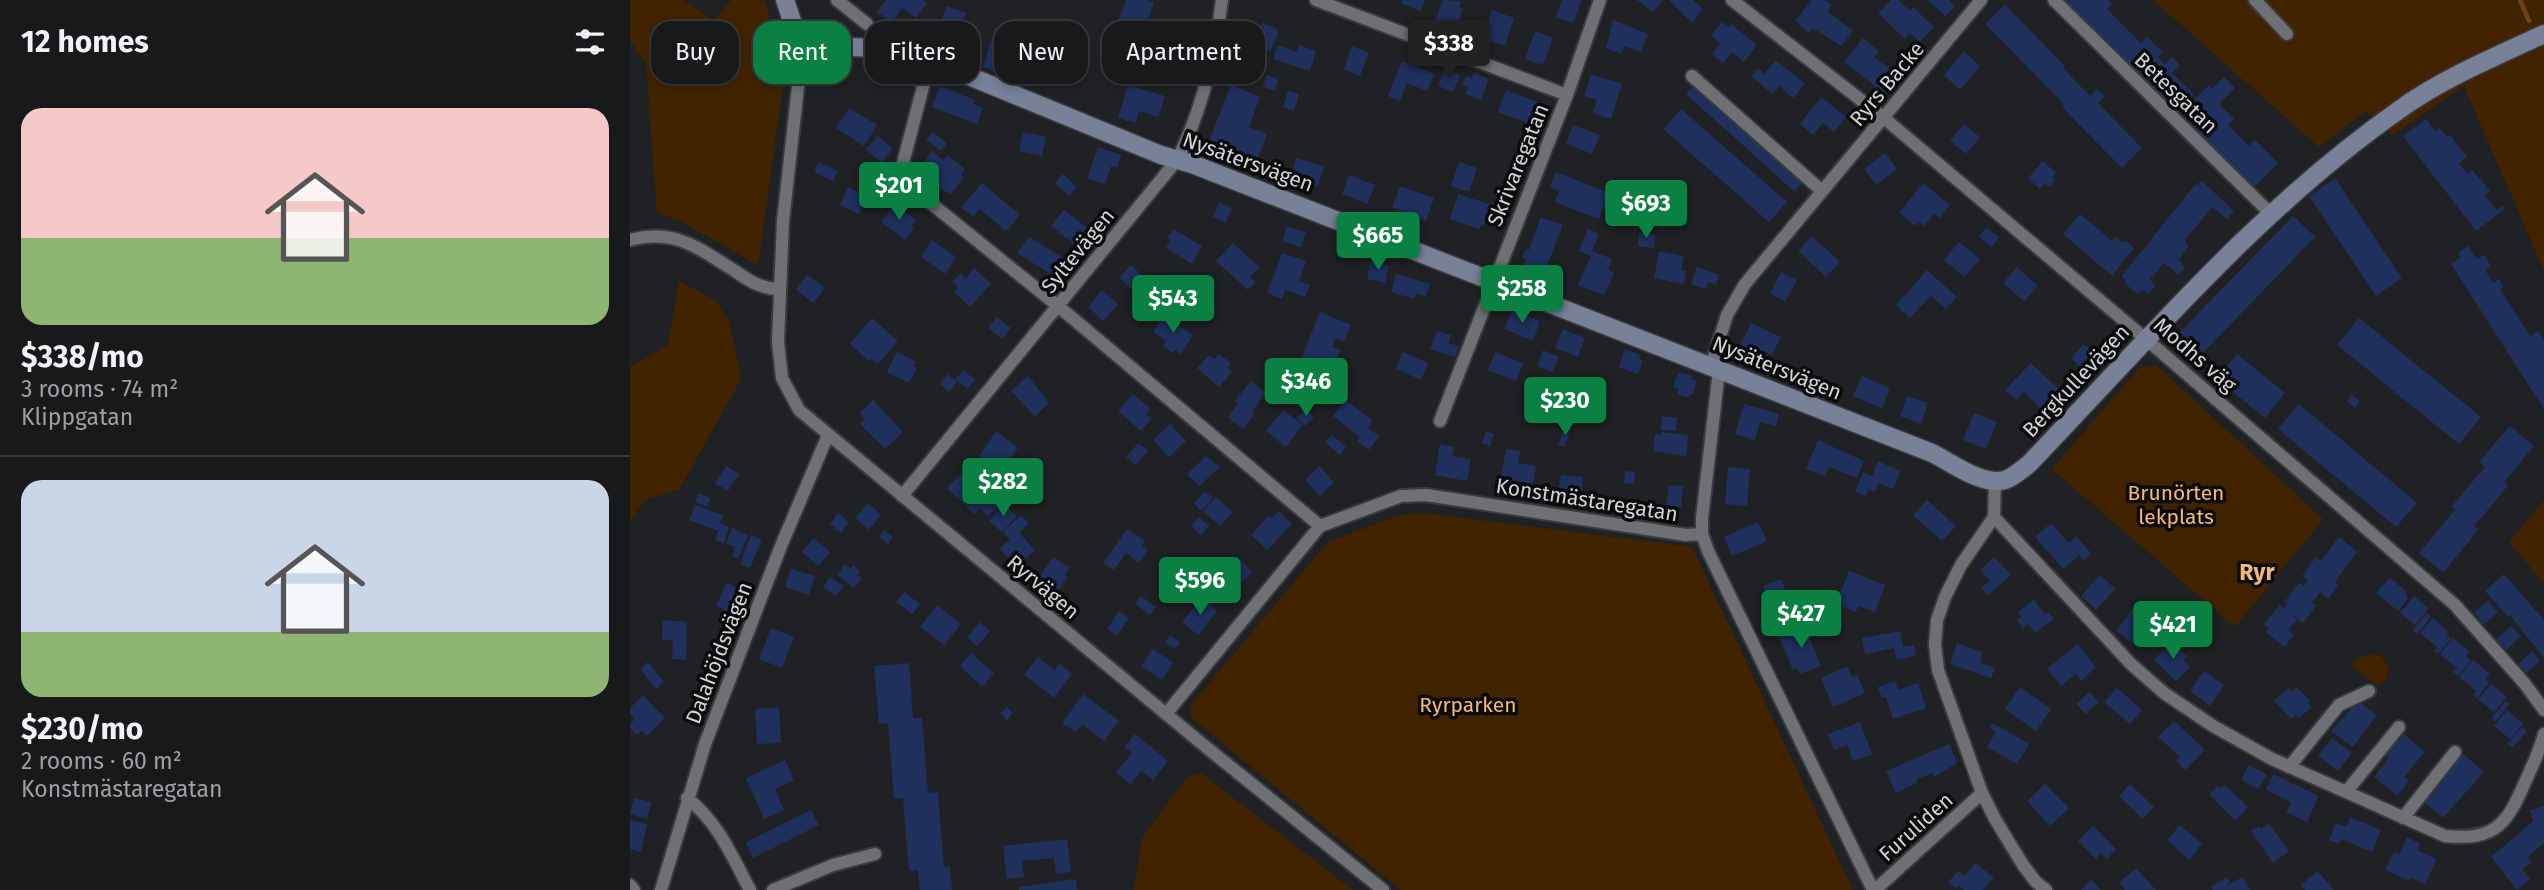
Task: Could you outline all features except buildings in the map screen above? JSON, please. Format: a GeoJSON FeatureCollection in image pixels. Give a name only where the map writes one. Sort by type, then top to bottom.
{"type":"FeatureCollection","features":[{"type":"Feature","properties":{"kind":"street"},"geometry":{"type":"LineString","coordinates":[[785,0],[792,21]]}},
{"type":"Feature","properties":{"kind":"street"},"geometry":{"type":"LineString","coordinates":[[837,0],[865,22]]}},
{"type":"Feature","properties":{"kind":"street","name":"Syltevägen"},"geometry":{"type":"LineString","coordinates":[[902,496],[1177,160],[1200,103],[1212,61],[1222,0]]}},
{"type":"Feature","properties":{"kind":"street"},"geometry":{"type":"LineString","coordinates":[[1316,0],[1567,95]]}},
{"type":"Feature","properties":{"kind":"street","name":"Skrivaregatan"},"geometry":{"type":"LineString","coordinates":[[1440,421],[1567,95],[1600,0]]}},
{"type":"Feature","properties":{"kind":"street","name":"Modhs väg"},"geometry":{"type":"LineString","coordinates":[[1732,0],[1884,118],[2455,605],[2525,684],[2544,710]]}},
{"type":"Feature","properties":{"kind":"street","name":"Ryrs Backe"},"geometry":{"type":"LineString","coordinates":[[1702,534],[1715,368],[1727,315],[1745,284],[1981,0]]}},
{"type":"Feature","properties":{"kind":"street","name":"Betesgatan"},"geometry":{"type":"LineString","coordinates":[[2054,0],[2270,213]]}},
{"type":"Feature","properties":{"kind":"street"},"geometry":{"type":"LineString","coordinates":[[2255,0],[2287,34]]}},
{"type":"Feature","properties":{"kind":"street","name":"Bergkullevägen"},"geometry":{"type":"LineString","coordinates":[[1995,481],[2015,475],[2029,464],[2221,261],[2299,187],[2399,109],[2435,87],[2544,34]]}},
{"type":"Feature","properties":{"kind":"street"},"geometry":{"type":"LineString","coordinates":[[1692,76],[1822,191]]}},
{"type":"Feature","properties":{"kind":"street","name":"Nysätersvägen"},"geometry":{"type":"LineString","coordinates":[[980,80],[1177,160],[1932,453],[1995,481]]}},
{"type":"Feature","properties":{"kind":"street","name":"Ryrvägen"},"geometry":{"type":"LineString","coordinates":[[798,84],[783,221],[778,342],[782,378],[799,410],[1383,890]]}},
{"type":"Feature","properties":{"kind":"street"},"geometry":{"type":"LineString","coordinates":[[924,84],[903,163],[904,177],[912,188],[1058,306],[1320,526],[1166,714]]}},
{"type":"Feature","properties":{"kind":"street"},"geometry":{"type":"LineString","coordinates":[[630,240],[660,235],[677,238],[762,287],[779,289]]}},
{"type":"Feature","properties":{"kind":"street","name":"Dalahöjdsvägen"},"geometry":{"type":"LineString","coordinates":[[661,890],[705,744],[781,546],[828,435]]}},
{"type":"Feature","properties":{"kind":"street"},"geometry":{"type":"LineString","coordinates":[[1995,481],[1994,517],[1961,565],[1937,620],[1935,645],[1938,670],[1982,793],[2012,850],[2036,882],[2046,890]]}},
{"type":"Feature","properties":{"kind":"street","name":"Konstmästaregatan"},"geometry":{"type":"LineString","coordinates":[[1320,526],[1401,496],[1426,495],[1686,535],[1702,534],[1874,890]]}},
{"type":"Feature","properties":{"kind":"street"},"geometry":{"type":"LineString","coordinates":[[1994,517],[2131,664],[2164,693],[2225,733],[2289,767],[2445,836],[2468,838],[2486,834],[2504,822],[2518,798],[2544,734]]}},
{"type":"Feature","properties":{"kind":"street"},"geometry":{"type":"LineString","coordinates":[[2289,767],[2339,705],[2369,691]]}},
{"type":"Feature","properties":{"kind":"street"},"geometry":{"type":"LineString","coordinates":[[2346,792],[2399,727]]}},
{"type":"Feature","properties":{"kind":"street"},"geometry":{"type":"LineString","coordinates":[[2403,818],[2455,752]]}},
{"type":"Feature","properties":{"kind":"street","name":"Furuliden"},"geometry":{"type":"LineString","coordinates":[[1874,890],[1982,793]]}},
{"type":"Feature","properties":{"kind":"street"},"geometry":{"type":"LineString","coordinates":[[687,799],[704,811],[718,829],[750,890]]}},
{"type":"Feature","properties":{"kind":"street"},"geometry":{"type":"LineString","coordinates":[[773,890],[832,865],[875,854]]}},
{"type":"Feature","properties":{"kind":"street"},"geometry":{"type":"LineString","coordinates":[[630,885],[634,890]]}},
{"type":"Feature","properties":{"kind":"green space"},"geometry":{"type":"Polygon","coordinates":[[[630,0],[682,0],[714,20],[731,0],[763,0],[766,3],[770,21],[753,21],[753,84],[783,85],[758,265],[682,222],[657,212],[646,63],[630,41],[630,0]]]}},
{"type":"Feature","properties":{"kind":"green space"},"geometry":{"type":"Polygon","coordinates":[[[2153,0],[2544,0],[2544,271],[2464,86],[2392,135],[2366,111],[2319,147],[2153,0]]]}},
{"type":"Feature","properties":{"kind":"green space"},"geometry":{"type":"Polygon","coordinates":[[[679,281],[715,300],[729,321],[741,379],[679,490],[646,499],[630,521],[630,367],[668,345],[679,281]]]}},
{"type":"Feature","properties":{"kind":"green space","name":"Brunörten lekplats"},"geometry":{"type":"Polygon","coordinates":[[[2158,367],[2323,519],[2235,627],[2052,469],[2139,368],[2158,367]]]}},
{"type":"Feature","properties":{"kind":"green space"},"geometry":{"type":"Polygon","coordinates":[[[2544,500],[2544,583],[2509,542],[2544,500]]]}},
{"type":"Feature","properties":{"kind":"green space","name":"Ryrparken"},"geometry":{"type":"Polygon","coordinates":[[[1423,513],[1692,547],[1853,890],[1401,890],[1192,718],[1190,706],[1328,542],[1400,515],[1423,513]]]}},
{"type":"Feature","properties":{"kind":"green space"},"geometry":{"type":"Polygon","coordinates":[[[2364,655],[2381,656],[2389,668],[2386,678],[2379,686],[2350,665],[2364,655]]]}},
{"type":"Feature","properties":{"kind":"green space"},"geometry":{"type":"Polygon","coordinates":[[[1201,773],[1353,890],[1134,890],[1142,838],[1187,777],[1201,773]]]}},
{"type":"Feature","properties":{"kind":"waterway"},"geometry":{"type":"LineString","coordinates":[[2520,0],[2529,21]]}},
{"type":"Feature","properties":{"kind":"district","name":"Ryr"},"geometry":{"type":"Point","coordinates":[2257,572]}}]}
